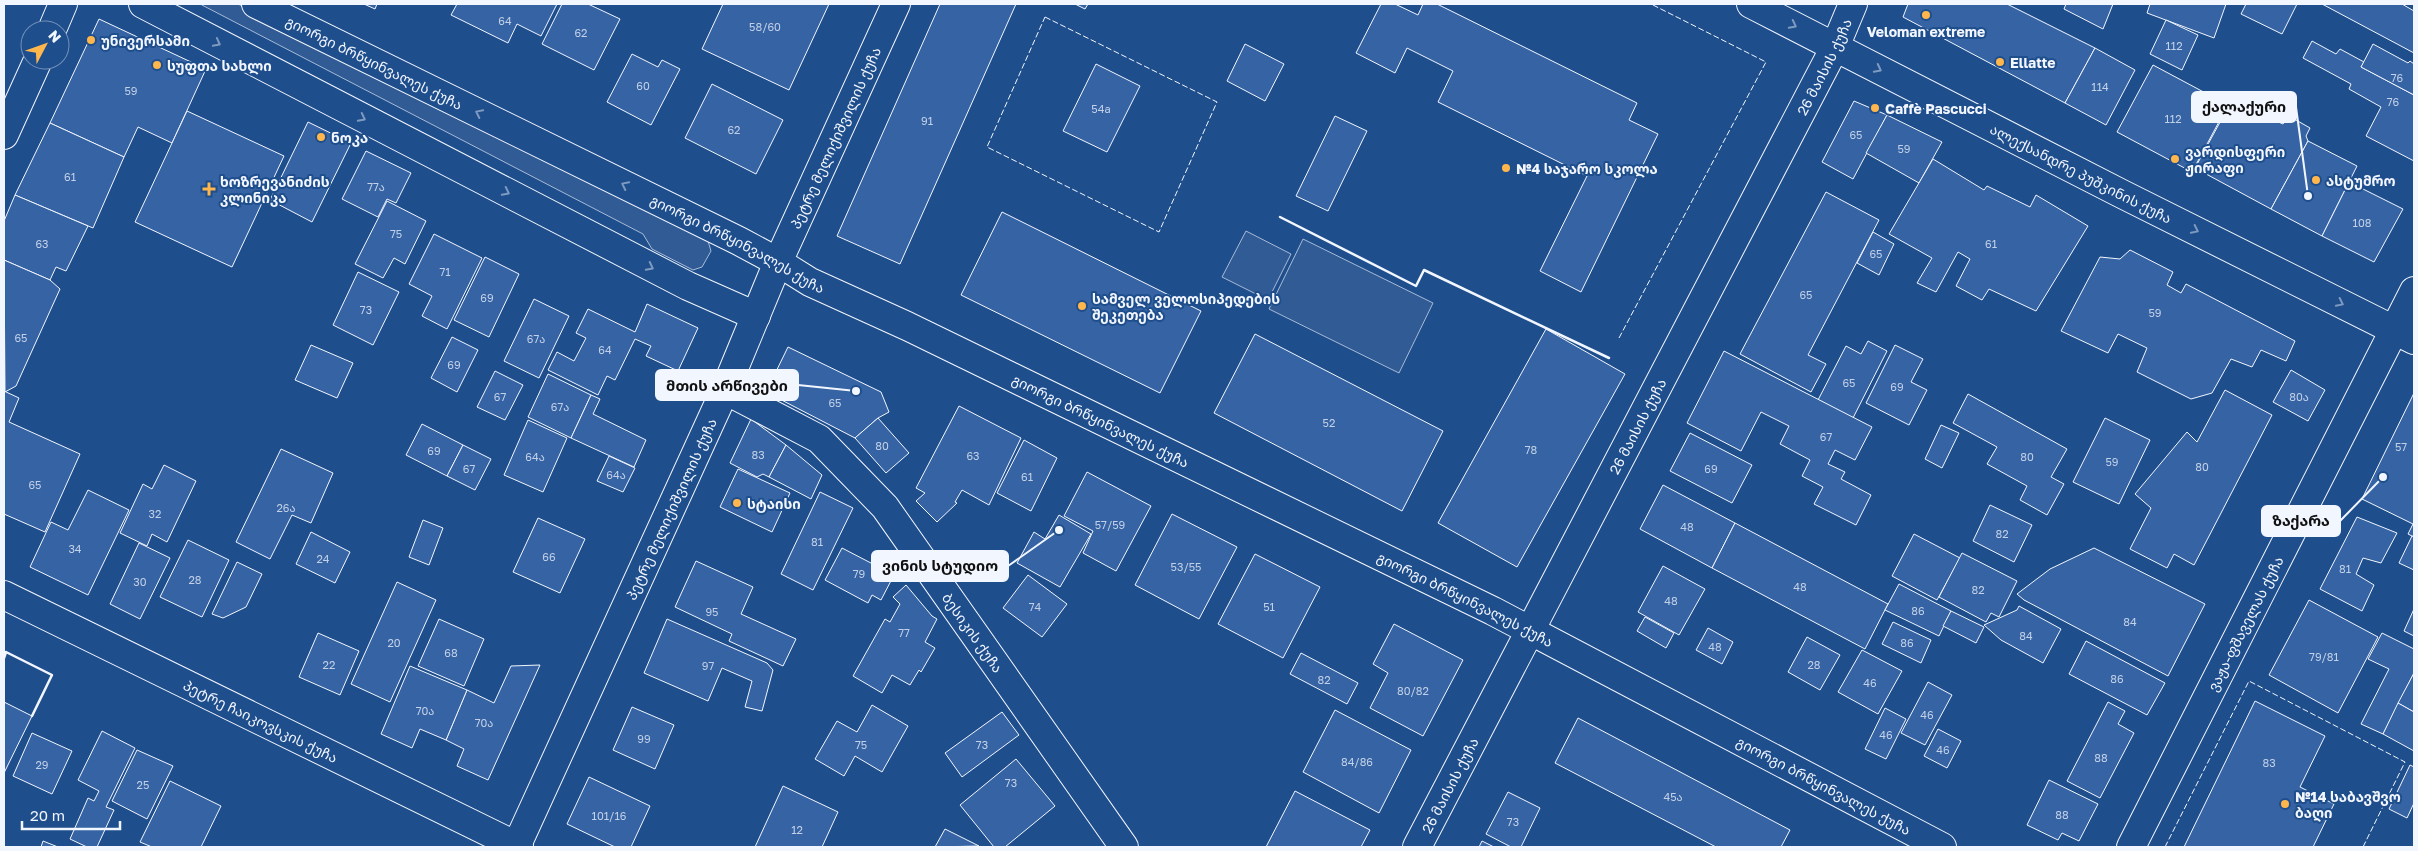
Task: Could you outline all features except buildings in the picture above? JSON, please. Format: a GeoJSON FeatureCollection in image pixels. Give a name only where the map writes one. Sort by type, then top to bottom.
{"type":"FeatureCollection","features":[{"type":"Feature","properties":{"kind":"street"},"geometry":{"type":"LineString","coordinates":[[57,20],[64,4]]}},
{"type":"Feature","properties":{"kind":"street"},"geometry":{"type":"LineString","coordinates":[[143,4],[688,286],[756,316]]}},
{"type":"Feature","properties":{"kind":"street","name":"გიორგი ბრწყინვალეს ქუჩა"},"geometry":{"type":"LineString","coordinates":[[256,4],[778,262],[810,282],[907,326],[1493,611],[1942,847]]}},
{"type":"Feature","properties":{"kind":"street","name":"პეტრე მელიქიშვილის ქუჩა"},"geometry":{"type":"LineString","coordinates":[[517,847],[725,390],[778,262],[896,4]]}},
{"type":"Feature","properties":{"kind":"street","name":"ალექსანდრე პუშკინის ქუჩა"},"geometry":{"type":"LineString","coordinates":[[1751,4],[2404,335]]}},
{"type":"Feature","properties":{"kind":"street","name":"26 მაისის ქუჩა"},"geometry":{"type":"LineString","coordinates":[[1417,847],[1835,47],[1853,4]]}},
{"type":"Feature","properties":{"kind":"street"},"geometry":{"type":"LineString","coordinates":[[4,135],[33,70]]}},
{"type":"Feature","properties":{"kind":"street","name":"ვაჟა-ფშაველას ქუჩა"},"geometry":{"type":"LineString","coordinates":[[2131,847],[2404,335],[2414,291]]}},
{"type":"Feature","properties":{"kind":"street","name":"ბესიკის ქუჩა"},"geometry":{"type":"LineString","coordinates":[[725,390],[819,439],[885,507],[1124,847]]}},
{"type":"Feature","properties":{"kind":"street","name":"პეტრე ჩაიკოვსკის ქუჩა"},"geometry":{"type":"LineString","coordinates":[[4,595],[517,847]]}},
{"type":"Feature","properties":{"kind":"shaded area"},"geometry":{"type":"Polygon","coordinates":[[[200,4],[238,4],[708,241],[711,251],[702,267],[693,270],[652,249],[643,234],[200,4]]]}},
{"type":"Feature","properties":{"kind":"shaded area"},"geometry":{"type":"Polygon","coordinates":[[[1246,231],[1291,254],[1268,300],[1222,277],[1246,231]]]}},
{"type":"Feature","properties":{"kind":"shaded area"},"geometry":{"type":"Polygon","coordinates":[[[1303,239],[1433,303],[1399,373],[1269,309],[1303,239]]]}},
{"type":"Feature","properties":{"kind":"fence"},"geometry":{"type":"LineString","coordinates":[[1619,338],[1766,62],[1651,4]]}},
{"type":"Feature","properties":{"kind":"fence"},"geometry":{"type":"LineString","coordinates":[[1045,17],[1217,102],[1159,232],[987,147],[1045,17]]}},
{"type":"Feature","properties":{"kind":"fence"},"geometry":{"type":"LineString","coordinates":[[2165,847],[2249,681],[2405,762],[2363,847]]}},
{"type":"Feature","properties":{"kind":"wall"},"geometry":{"type":"LineString","coordinates":[[1280,217],[1416,286],[1424,270],[1609,358]]}},
{"type":"Feature","properties":{"kind":"wall"},"geometry":{"type":"LineString","coordinates":[[4,658],[6,652],[52,675],[32,716]]}},
{"type":"Feature","properties":{"kind":"place","name":"Veloman extreme"},"geometry":{"type":"Point","coordinates":[1926,15]}},
{"type":"Feature","properties":{"kind":"place","name":"უნივერსამი"},"geometry":{"type":"Point","coordinates":[91,40]}},
{"type":"Feature","properties":{"kind":"place","name":"Ellatte"},"geometry":{"type":"Point","coordinates":[2000,62]}},
{"type":"Feature","properties":{"kind":"place","name":"სუფთა სახლი"},"geometry":{"type":"Point","coordinates":[157,65]}},
{"type":"Feature","properties":{"kind":"place","name":"Caffè Pascucci"},"geometry":{"type":"Point","coordinates":[1875,108]}},
{"type":"Feature","properties":{"kind":"place","name":"ნოკა"},"geometry":{"type":"Point","coordinates":[321,137]}},
{"type":"Feature","properties":{"kind":"place","name":"ვარდისფერი ჟირაფი"},"geometry":{"type":"Point","coordinates":[2175,159]}},
{"type":"Feature","properties":{"kind":"place","name":"№4 საჯარო სკოლა"},"geometry":{"type":"Point","coordinates":[1506,168]}},
{"type":"Feature","properties":{"kind":"place","name":"ასტუმრო"},"geometry":{"type":"Point","coordinates":[2316,180]}},
{"type":"Feature","properties":{"kind":"place","name":"ხოზრევანიძის კლინიკა"},"geometry":{"type":"Point","coordinates":[209,189]}},
{"type":"Feature","properties":{"kind":"place","name":"ქალაქური"},"geometry":{"type":"Point","coordinates":[2308,196]}},
{"type":"Feature","properties":{"kind":"place","name":"სამველ ველოსიპედების შეკეთება"},"geometry":{"type":"Point","coordinates":[1082,306]}},
{"type":"Feature","properties":{"kind":"place","name":"მთის არწივები"},"geometry":{"type":"Point","coordinates":[856,391]}},
{"type":"Feature","properties":{"kind":"place","name":"ზაქარა"},"geometry":{"type":"Point","coordinates":[2383,477]}},
{"type":"Feature","properties":{"kind":"place","name":"სტაისი"},"geometry":{"type":"Point","coordinates":[737,503]}},
{"type":"Feature","properties":{"kind":"place","name":"ვინის სტუდიო"},"geometry":{"type":"Point","coordinates":[1059,530]}},
{"type":"Feature","properties":{"kind":"place","name":"№14 საბავშვო ბაღი"},"geometry":{"type":"Point","coordinates":[2285,804]}}]}
